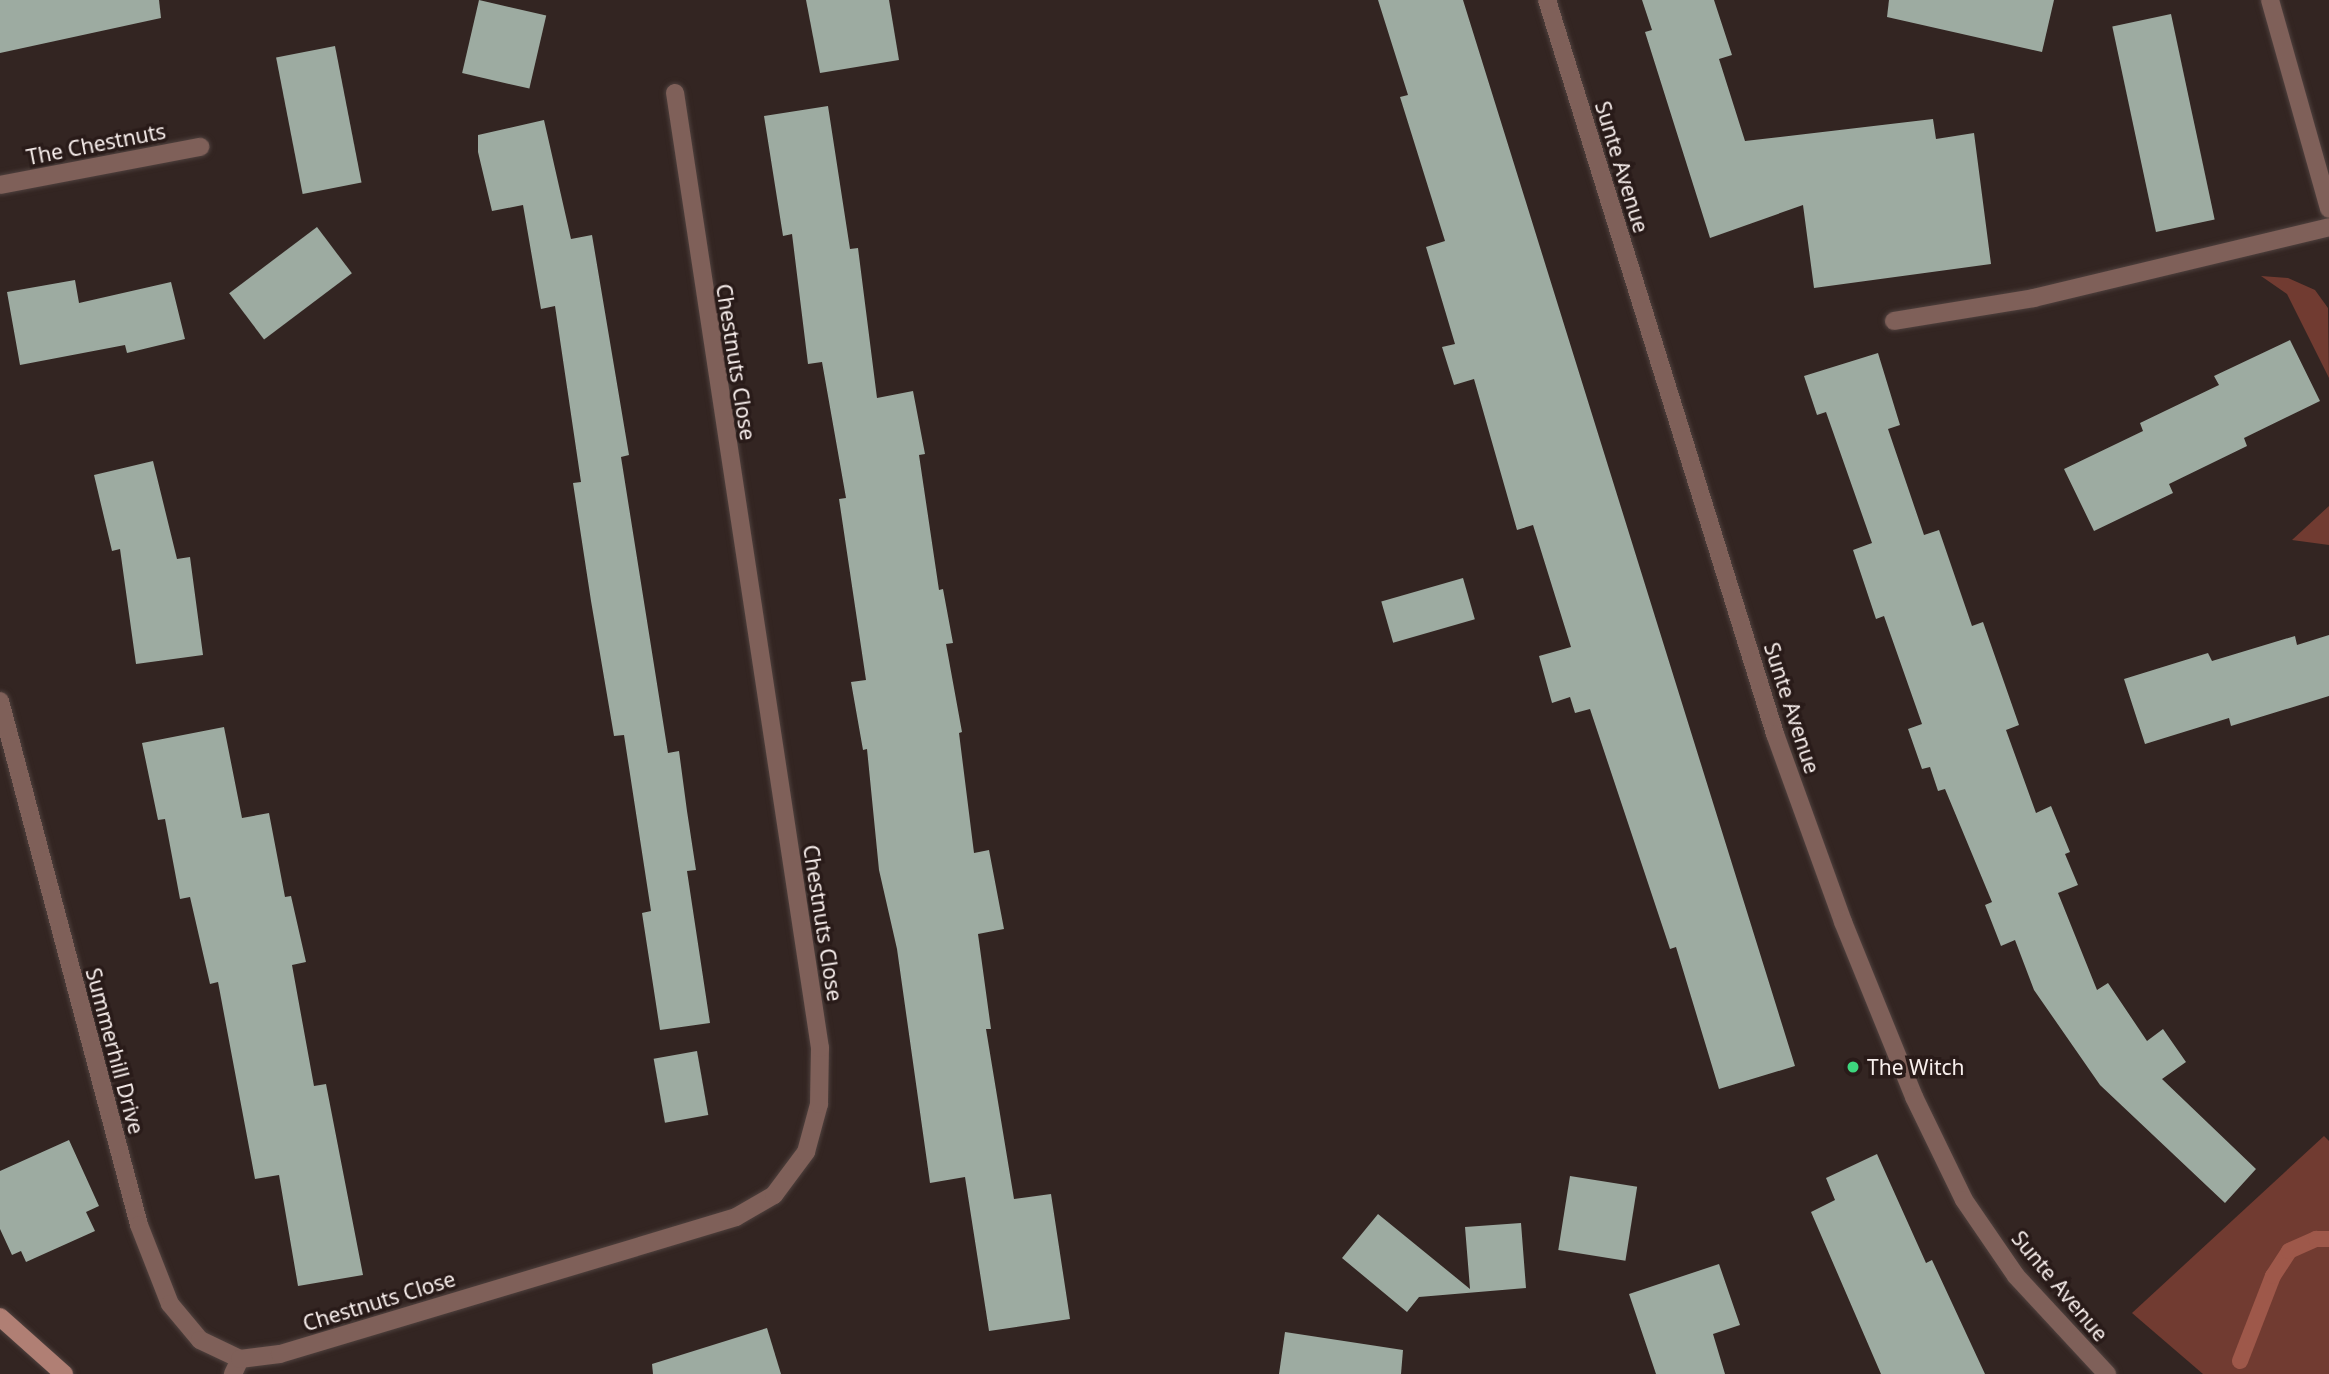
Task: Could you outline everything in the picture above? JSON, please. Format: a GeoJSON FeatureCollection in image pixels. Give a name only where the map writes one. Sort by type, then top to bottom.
{"type":"FeatureCollection","features":[{"type":"Feature","properties":{"kind":"main road"},"geometry":{"type":"LineString","coordinates":[[0,1317],[64,1374]]}},
{"type":"Feature","properties":{"kind":"street","name":"Sunte Avenue"},"geometry":{"type":"LineString","coordinates":[[1547,0],[1774,734],[1909,1085],[1964,1200],[2017,1276],[2107,1374]]}},
{"type":"Feature","properties":{"kind":"street"},"geometry":{"type":"LineString","coordinates":[[2270,0],[2329,209]]}},
{"type":"Feature","properties":{"kind":"street","name":"Chestnuts Close"},"geometry":{"type":"LineString","coordinates":[[236,1367],[736,1217],[774,1195],[806,1152],[819,1104],[820,1048],[675,93]]}},
{"type":"Feature","properties":{"kind":"street","name":"The Chestnuts"},"geometry":{"type":"LineString","coordinates":[[0,186],[200,147]]}},
{"type":"Feature","properties":{"kind":"street"},"geometry":{"type":"LineString","coordinates":[[1894,321],[2034,298],[2329,227]]}},
{"type":"Feature","properties":{"kind":"street","name":"Summerhill Drive"},"geometry":{"type":"LineString","coordinates":[[0,701],[139,1225],[170,1304],[200,1340],[236,1367]]}},
{"type":"Feature","properties":{"kind":"shaded area"},"geometry":{"type":"Polygon","coordinates":[[[2261,276],[2288,278],[2315,290],[2328,308],[2329,378],[2287,294],[2261,276]]]}},
{"type":"Feature","properties":{"kind":"shaded area"},"geometry":{"type":"Polygon","coordinates":[[[2329,506],[2329,545],[2292,540],[2329,506]]]}},
{"type":"Feature","properties":{"kind":"shaded area"},"geometry":{"type":"Polygon","coordinates":[[[2324,1136],[2329,1141],[2329,1374],[2203,1374],[2132,1313],[2324,1136]]]}},
{"type":"Feature","properties":{"kind":"building"},"geometry":{"type":"Polygon","coordinates":[[[0,0],[159,0],[161,18],[0,53],[0,0]]]}},
{"type":"Feature","properties":{"kind":"building"},"geometry":{"type":"Polygon","coordinates":[[[479,0],[546,16],[529,89],[462,73],[479,0]]]}},
{"type":"Feature","properties":{"kind":"building"},"geometry":{"type":"Polygon","coordinates":[[[806,0],[889,0],[899,60],[820,73],[806,0]]]}},
{"type":"Feature","properties":{"kind":"building"},"geometry":{"type":"Polygon","coordinates":[[[1378,0],[1463,0],[1795,1066],[1719,1089],[1676,947],[1670,949],[1590,709],[1575,713],[1570,697],[1552,703],[1539,656],[1571,647],[1533,525],[1517,530],[1474,379],[1454,385],[1442,347],[1455,344],[1426,247],[1445,241],[1400,97],[1408,95],[1378,0]]]}},
{"type":"Feature","properties":{"kind":"building"},"geometry":{"type":"Polygon","coordinates":[[[1642,0],[1714,0],[1732,55],[1719,59],[1745,141],[1933,119],[1936,139],[1974,133],[1991,264],[1814,288],[1803,205],[1710,238],[1645,32],[1652,30],[1642,0]]]}},
{"type":"Feature","properties":{"kind":"building"},"geometry":{"type":"Polygon","coordinates":[[[1889,0],[2054,0],[2042,52],[1887,17],[1889,0]]]}},
{"type":"Feature","properties":{"kind":"building"},"geometry":{"type":"Polygon","coordinates":[[[2171,14],[2215,219],[2156,232],[2112,26],[2171,14]]]}},
{"type":"Feature","properties":{"kind":"building"},"geometry":{"type":"Polygon","coordinates":[[[335,46],[362,182],[303,194],[276,57],[335,46]]]}},
{"type":"Feature","properties":{"kind":"building"},"geometry":{"type":"Polygon","coordinates":[[[828,106],[850,249],[858,248],[877,398],[913,391],[925,454],[919,455],[939,590],[943,589],[953,643],[946,644],[962,732],[959,733],[974,853],[989,850],[1004,929],[978,934],[991,1029],[986,1029],[1014,1199],[1051,1194],[1070,1319],[989,1331],[965,1177],[930,1183],[897,949],[879,870],[867,749],[863,750],[851,682],[866,680],[839,499],[846,498],[822,362],[808,364],[792,234],[783,236],[764,116],[828,106]]]}},
{"type":"Feature","properties":{"kind":"building"},"geometry":{"type":"Polygon","coordinates":[[[544,120],[571,239],[592,235],[629,455],[621,457],[668,753],[679,751],[696,870],[687,871],[710,1023],[660,1030],[642,913],[651,911],[624,735],[614,736],[591,601],[573,483],[581,482],[555,306],[541,309],[523,205],[492,211],[478,152],[478,135],[544,120]]]}},
{"type":"Feature","properties":{"kind":"building"},"geometry":{"type":"Polygon","coordinates":[[[317,227],[352,273],[264,340],[229,293],[317,227]]]}},
{"type":"Feature","properties":{"kind":"building"},"geometry":{"type":"Polygon","coordinates":[[[75,280],[79,303],[171,282],[185,339],[127,353],[125,345],[20,365],[7,292],[75,280]]]}},
{"type":"Feature","properties":{"kind":"building"},"geometry":{"type":"Polygon","coordinates":[[[2290,340],[2320,401],[2244,438],[2247,446],[2169,484],[2173,493],[2094,531],[2064,469],[2143,431],[2140,423],[2219,385],[2214,376],[2290,340]]]}},
{"type":"Feature","properties":{"kind":"building"},"geometry":{"type":"Polygon","coordinates":[[[1878,353],[1900,425],[1888,429],[1924,535],[1939,530],[1972,626],[1983,622],[2019,725],[2006,730],[2036,813],[2051,806],[2070,852],[2065,854],[2078,885],[2058,893],[2097,990],[2108,983],[2147,1041],[2163,1029],[2186,1062],[2162,1079],[2256,1169],[2225,1203],[2100,1085],[2034,990],[2015,940],[2001,946],[1985,905],[1992,902],[1945,789],[1938,791],[1930,767],[1922,769],[1908,729],[1922,724],[1884,616],[1876,619],[1853,550],[1872,543],[1826,412],[1817,415],[1804,376],[1878,353]]]}},
{"type":"Feature","properties":{"kind":"building"},"geometry":{"type":"Polygon","coordinates":[[[153,461],[177,559],[190,557],[203,655],[136,664],[120,549],[112,551],[94,475],[153,461]]]}},
{"type":"Feature","properties":{"kind":"building"},"geometry":{"type":"Polygon","coordinates":[[[1463,578],[1475,619],[1393,643],[1381,601],[1463,578]]]}},
{"type":"Feature","properties":{"kind":"building"},"geometry":{"type":"Polygon","coordinates":[[[2329,635],[2329,696],[2231,726],[2229,718],[2145,744],[2124,679],[2208,653],[2212,661],[2295,636],[2297,645],[2329,635]]]}},
{"type":"Feature","properties":{"kind":"building"},"geometry":{"type":"Polygon","coordinates":[[[224,727],[242,818],[269,813],[285,897],[291,896],[306,962],[292,965],[314,1086],[326,1084],[363,1275],[298,1286],[279,1175],[255,1179],[218,982],[210,984],[190,897],[180,899],[165,819],[158,820],[142,743],[224,727]]]}},
{"type":"Feature","properties":{"kind":"building"},"geometry":{"type":"Polygon","coordinates":[[[697,1051],[708,1115],[665,1123],[654,1059],[697,1051]]]}},
{"type":"Feature","properties":{"kind":"building"},"geometry":{"type":"Polygon","coordinates":[[[69,1140],[99,1206],[86,1212],[95,1231],[26,1262],[21,1251],[12,1255],[0,1229],[0,1171],[69,1140]]]}},
{"type":"Feature","properties":{"kind":"building"},"geometry":{"type":"Polygon","coordinates":[[[1877,1154],[1926,1263],[1932,1260],[1985,1374],[1881,1374],[1811,1212],[1835,1200],[1826,1178],[1877,1154]]]}},
{"type":"Feature","properties":{"kind":"building"},"geometry":{"type":"Polygon","coordinates":[[[1570,1176],[1637,1187],[1625,1261],[1558,1250],[1570,1176]]]}},
{"type":"Feature","properties":{"kind":"building"},"geometry":{"type":"Polygon","coordinates":[[[1378,1214],[1470,1289],[1465,1227],[1521,1223],[1526,1288],[1419,1297],[1407,1312],[1342,1258],[1378,1214]]]}},
{"type":"Feature","properties":{"kind":"building"},"geometry":{"type":"Polygon","coordinates":[[[1719,1264],[1740,1325],[1713,1334],[1725,1374],[1656,1374],[1629,1294],[1719,1264]]]}},
{"type":"Feature","properties":{"kind":"building"},"geometry":{"type":"Polygon","coordinates":[[[767,1328],[781,1374],[653,1374],[652,1364],[767,1328]]]}},
{"type":"Feature","properties":{"kind":"building"},"geometry":{"type":"Polygon","coordinates":[[[1285,1332],[1403,1350],[1401,1374],[1279,1374],[1285,1332]]]}},
{"type":"Feature","properties":{"kind":"waterway"},"geometry":{"type":"LineString","coordinates":[[2240,1361],[2273,1276],[2289,1251],[2316,1239],[2329,1239]]}},
{"type":"Feature","properties":{"kind":"place","name":"The Witch"},"geometry":{"type":"Point","coordinates":[1853,1067]}}]}
